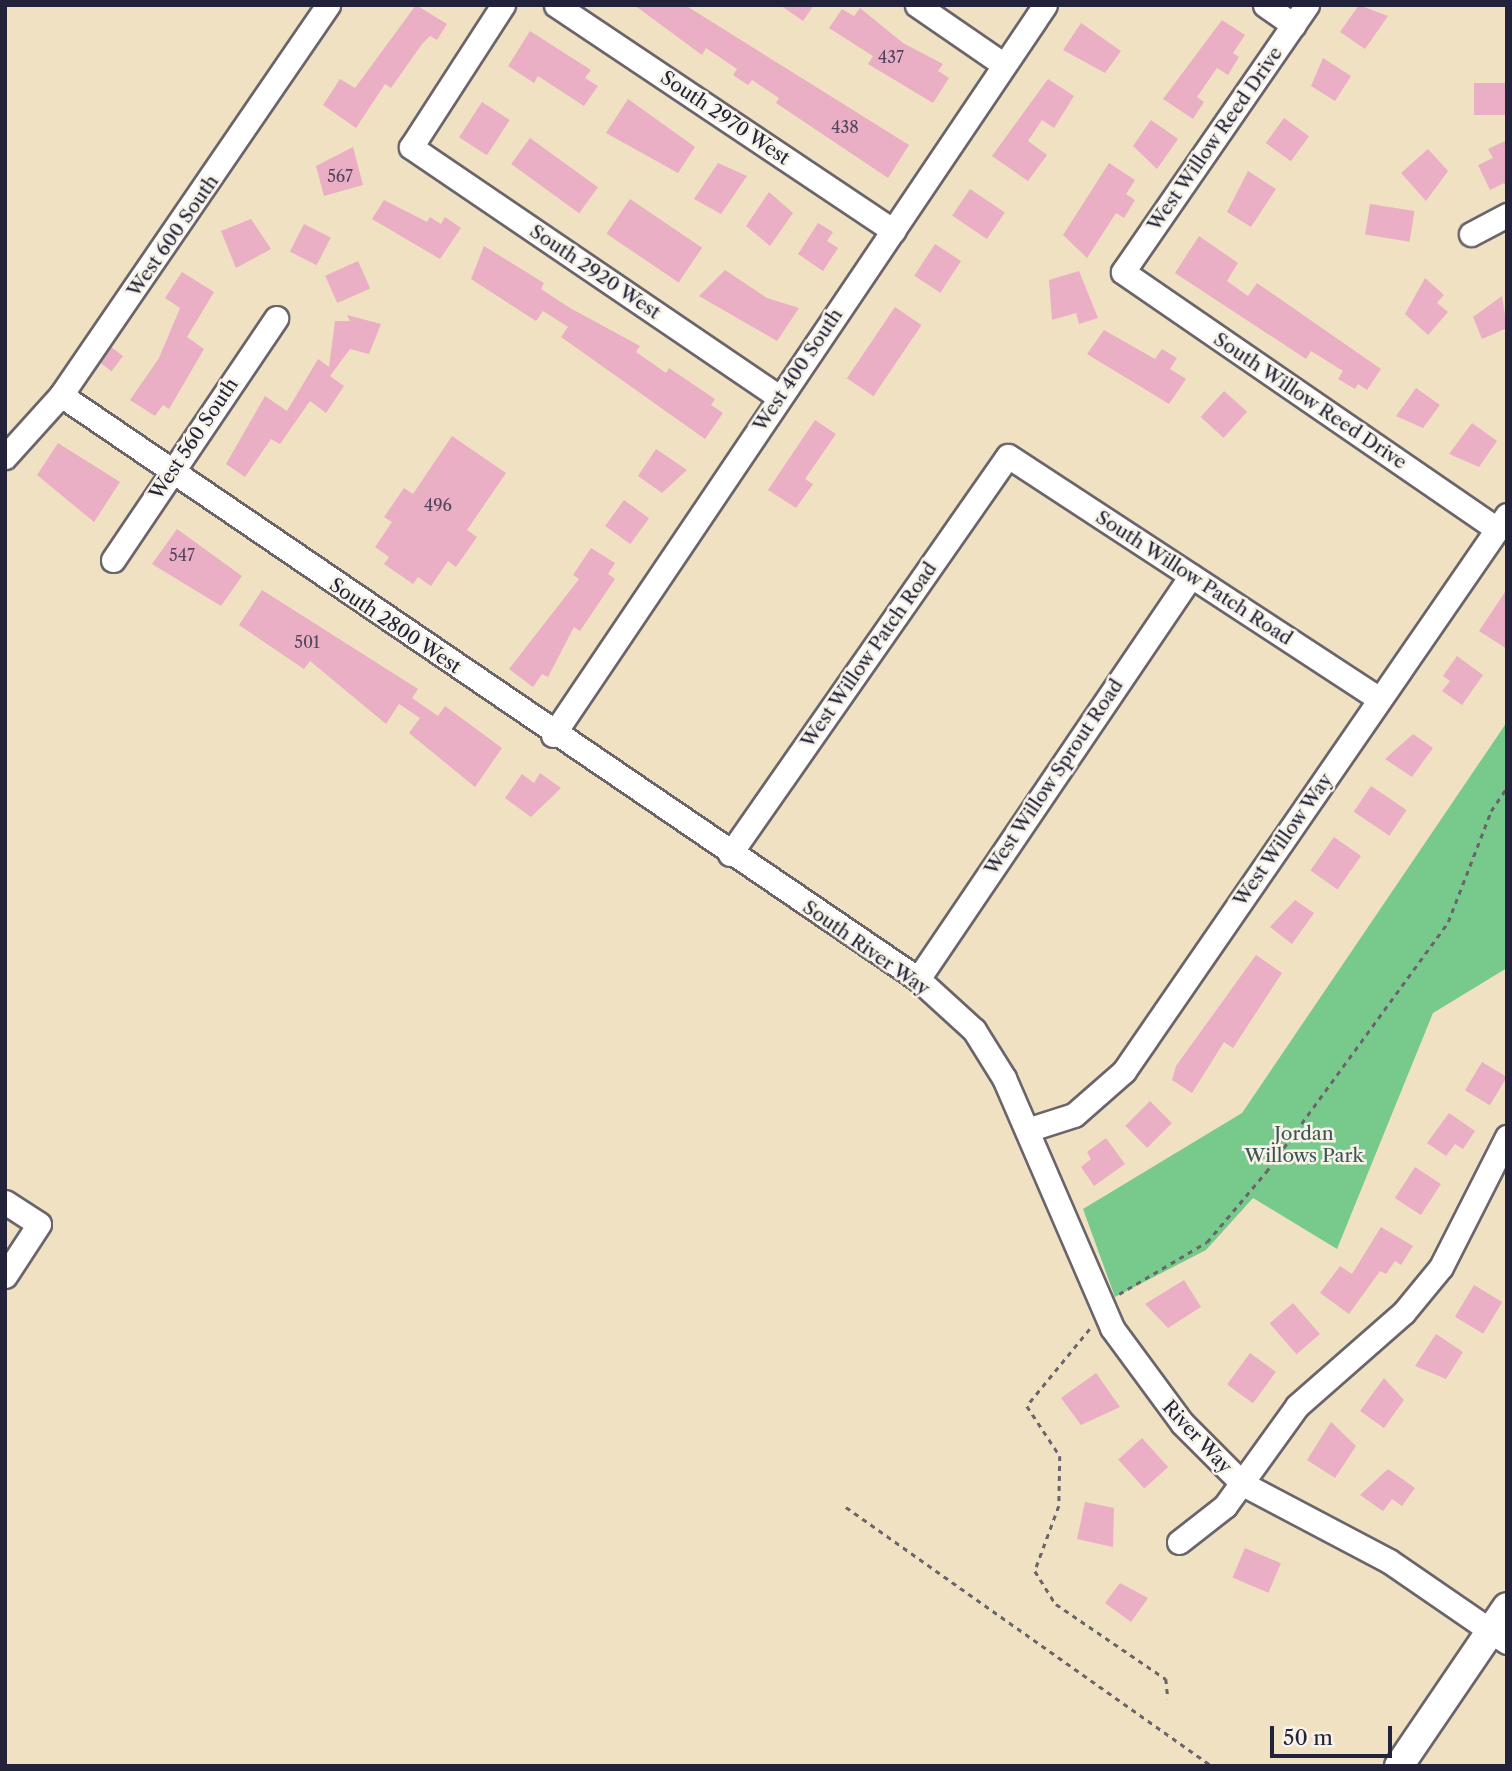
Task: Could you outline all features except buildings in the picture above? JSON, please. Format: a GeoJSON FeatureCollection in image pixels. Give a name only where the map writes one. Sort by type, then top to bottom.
{"type":"FeatureCollection","features":[{"type":"Feature","properties":{"kind":"main road"},"geometry":{"type":"LineString","coordinates":[[1399,1766],[1499,1637],[1507,1607]]}},
{"type":"Feature","properties":{"kind":"street","name":"West 600 South"},"geometry":{"type":"LineString","coordinates":[[5,457],[61,395],[328,5]]}},
{"type":"Feature","properties":{"kind":"street","name":"South 2920 West"},"geometry":{"type":"LineString","coordinates":[[503,5],[411,147],[779,397]]}},
{"type":"Feature","properties":{"kind":"street","name":"South 2970 West"},"geometry":{"type":"LineString","coordinates":[[556,5],[893,231]]}},
{"type":"Feature","properties":{"kind":"street"},"geometry":{"type":"LineString","coordinates":[[918,5],[1003,64]]}},
{"type":"Feature","properties":{"kind":"street","name":"West 400 South"},"geometry":{"type":"LineString","coordinates":[[553,735],[1045,5]]}},
{"type":"Feature","properties":{"kind":"street"},"geometry":{"type":"LineString","coordinates":[[1265,5],[1294,25]]}},
{"type":"Feature","properties":{"kind":"street","name":"West Willow Reed Drive"},"geometry":{"type":"LineString","coordinates":[[1123,272],[1307,5]]}},
{"type":"Feature","properties":{"kind":"street"},"geometry":{"type":"LineString","coordinates":[[1471,234],[1507,215]]}},
{"type":"Feature","properties":{"kind":"street","name":"South Willow Reed Drive"},"geometry":{"type":"LineString","coordinates":[[1123,272],[1502,522]]}},
{"type":"Feature","properties":{"kind":"street","name":"West 560 South"},"geometry":{"type":"LineString","coordinates":[[113,560],[276,318]]}},
{"type":"Feature","properties":{"kind":"street","name":"South 2800 West"},"geometry":{"type":"LineString","coordinates":[[61,395],[730,854]]}},
{"type":"Feature","properties":{"kind":"street","name":"South Willow Patch Road"},"geometry":{"type":"LineString","coordinates":[[1008,456],[1380,699]]}},
{"type":"Feature","properties":{"kind":"street","name":"West Willow Patch Road"},"geometry":{"type":"LineString","coordinates":[[730,854],[1008,456]]}},
{"type":"Feature","properties":{"kind":"street","name":"West Willow Way"},"geometry":{"type":"LineString","coordinates":[[1030,1129],[1074,1115],[1124,1071],[1502,522]]}},
{"type":"Feature","properties":{"kind":"street","name":"West Willow Sprout Road"},"geometry":{"type":"LineString","coordinates":[[918,979],[1191,576]]}},
{"type":"Feature","properties":{"kind":"street","name":"South River Way"},"geometry":{"type":"LineString","coordinates":[[730,854],[918,979],[974,1030],[1030,1129]]}},
{"type":"Feature","properties":{"kind":"street","name":"River Way"},"geometry":{"type":"LineString","coordinates":[[1030,1129],[1112,1328],[1167,1405],[1243,1484],[1388,1561],[1499,1637]]}},
{"type":"Feature","properties":{"kind":"street"},"geometry":{"type":"LineString","coordinates":[[1179,1542],[1243,1484],[1297,1406],[1404,1312],[1441,1267],[1507,1138]]}},
{"type":"Feature","properties":{"kind":"street"},"geometry":{"type":"LineString","coordinates":[[5,1202],[39,1224],[5,1276]]}},
{"type":"Feature","properties":{"kind":"path"},"geometry":{"type":"LineString","coordinates":[[1115,1297],[1207,1242],[1266,1172],[1448,922],[1491,811],[1507,788]]}},
{"type":"Feature","properties":{"kind":"path"},"geometry":{"type":"LineString","coordinates":[[1094,1323],[1027,1406],[1060,1456],[1059,1506],[1035,1571],[1056,1604],[1166,1679],[1168,1699]]}},
{"type":"Feature","properties":{"kind":"path"},"geometry":{"type":"LineString","coordinates":[[846,1507],[1212,1766]]}},
{"type":"Feature","properties":{"kind":"green space","name":"Jordan Willows Park"},"geometry":{"type":"Polygon","coordinates":[[[1507,722],[1507,968],[1433,1013],[1337,1249],[1253,1198],[1206,1250],[1115,1297],[1083,1209],[1242,1113],[1507,722]]]}}]}
